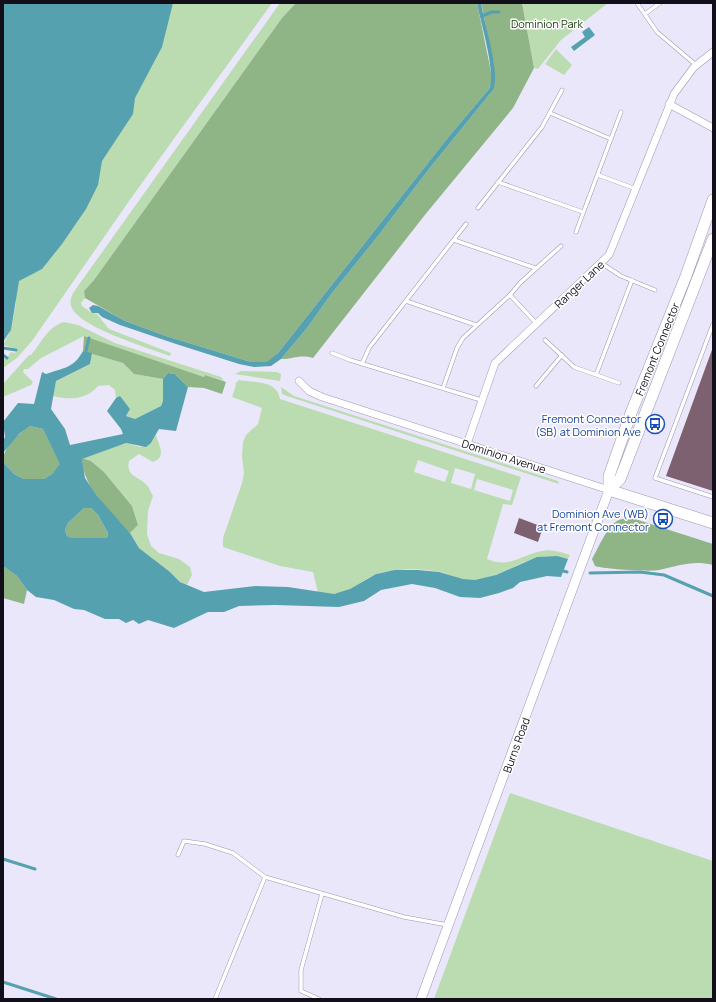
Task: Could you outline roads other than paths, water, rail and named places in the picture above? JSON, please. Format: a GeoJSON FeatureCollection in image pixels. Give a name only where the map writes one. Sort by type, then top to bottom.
{"type":"FeatureCollection","features":[{"type":"Feature","properties":{"kind":"main road","name":"Fremont Connector"},"geometry":{"type":"LineString","coordinates":[[609,490],[609,476],[631,413],[686,276],[713,200]]}},
{"type":"Feature","properties":{"kind":"main road","name":"Fremont Connector"},"geometry":{"type":"LineString","coordinates":[[609,490],[620,479],[713,239]]}},
{"type":"Feature","properties":{"kind":"main road","name":"Dominion Avenue"},"geometry":{"type":"LineString","coordinates":[[609,490],[713,523]]}},
{"type":"Feature","properties":{"kind":"street","name":"Ranger Lane"},"geometry":{"type":"LineString","coordinates":[[467,444],[495,363],[601,263],[613,247],[669,104],[680,84],[696,65],[713,52]]}},
{"type":"Feature","properties":{"kind":"street"},"geometry":{"type":"LineString","coordinates":[[669,104],[713,128]]}},
{"type":"Feature","properties":{"kind":"street","name":"Dominion Avenue"},"geometry":{"type":"LineString","coordinates":[[298,381],[309,391],[322,397],[609,490]]}},
{"type":"Feature","properties":{"kind":"street","name":"Burns Road"},"geometry":{"type":"LineString","coordinates":[[422,999],[609,490]]}},
{"type":"Feature","properties":{"kind":"lane"},"geometry":{"type":"LineString","coordinates":[[637,3],[657,32],[696,65]]}},
{"type":"Feature","properties":{"kind":"lane"},"geometry":{"type":"LineString","coordinates":[[645,14],[660,3]]}},
{"type":"Feature","properties":{"kind":"lane"},"geometry":{"type":"LineString","coordinates":[[478,208],[542,127],[562,90]]}},
{"type":"Feature","properties":{"kind":"lane"},"geometry":{"type":"LineString","coordinates":[[576,232],[621,112]]}},
{"type":"Feature","properties":{"kind":"lane"},"geometry":{"type":"LineString","coordinates":[[550,113],[611,139]]}},
{"type":"Feature","properties":{"kind":"lane"},"geometry":{"type":"LineString","coordinates":[[598,175],[636,189]]}},
{"type":"Feature","properties":{"kind":"lane"},"geometry":{"type":"LineString","coordinates":[[498,182],[584,212]]}},
{"type":"Feature","properties":{"kind":"lane"},"geometry":{"type":"LineString","coordinates":[[362,364],[369,348],[466,224]]}},
{"type":"Feature","properties":{"kind":"lane"},"geometry":{"type":"LineString","coordinates":[[454,240],[536,268]]}},
{"type":"Feature","properties":{"kind":"lane"},"geometry":{"type":"LineString","coordinates":[[444,388],[459,345],[476,325],[561,246]]}},
{"type":"Feature","properties":{"kind":"lane"},"geometry":{"type":"LineString","coordinates":[[601,263],[615,273],[655,290]]}},
{"type":"Feature","properties":{"kind":"lane"},"geometry":{"type":"LineString","coordinates":[[596,375],[632,280]]}},
{"type":"Feature","properties":{"kind":"lane"},"geometry":{"type":"LineString","coordinates":[[510,295],[536,323]]}},
{"type":"Feature","properties":{"kind":"lane"},"geometry":{"type":"LineString","coordinates":[[406,301],[476,325]]}},
{"type":"Feature","properties":{"kind":"lane"},"geometry":{"type":"LineString","coordinates":[[713,324],[654,478],[713,497]]}},
{"type":"Feature","properties":{"kind":"lane"},"geometry":{"type":"LineString","coordinates":[[545,340],[574,367],[619,383]]}},
{"type":"Feature","properties":{"kind":"lane"},"geometry":{"type":"LineString","coordinates":[[332,353],[362,364],[481,400]]}},
{"type":"Feature","properties":{"kind":"lane"},"geometry":{"type":"LineString","coordinates":[[536,386],[562,355]]}},
{"type":"Feature","properties":{"kind":"lane"},"geometry":{"type":"LineString","coordinates":[[178,854],[184,841],[205,844],[233,853],[265,877],[404,917],[449,926]]}},
{"type":"Feature","properties":{"kind":"lane"},"geometry":{"type":"LineString","coordinates":[[215,999],[265,877]]}},
{"type":"Feature","properties":{"kind":"lane"},"geometry":{"type":"LineString","coordinates":[[319,999],[302,991],[301,970],[322,894]]}},
{"type":"Feature","properties":{"kind":"water"},"geometry":{"type":"Polygon","coordinates":[[[3,3],[173,3],[162,47],[135,98],[133,114],[102,161],[98,185],[86,209],[62,244],[42,269],[19,281],[11,330],[3,342],[3,3]]]}},
{"type":"Feature","properties":{"kind":"water"},"geometry":{"type":"Polygon","coordinates":[[[477,3],[481,3],[494,60],[495,82],[493,90],[429,169],[332,293],[307,328],[281,359],[271,366],[254,367],[239,364],[120,325],[102,317],[98,313],[92,313],[89,308],[93,305],[98,306],[125,321],[166,336],[251,362],[267,362],[278,353],[450,135],[489,89],[491,82],[490,60],[477,3]]]}},
{"type":"Feature","properties":{"kind":"water"},"geometry":{"type":"Polygon","coordinates":[[[589,27],[595,35],[574,51],[571,47],[585,37],[582,32],[589,27]]]}},
{"type":"Feature","properties":{"kind":"water"},"geometry":{"type":"Polygon","coordinates":[[[83,351],[92,353],[90,364],[56,381],[51,409],[65,429],[70,445],[123,434],[121,429],[107,411],[116,398],[120,396],[130,409],[126,416],[135,419],[161,406],[163,401],[163,379],[168,373],[175,374],[188,387],[176,431],[159,429],[151,443],[146,447],[126,443],[82,459],[85,478],[97,496],[130,533],[139,548],[170,572],[180,582],[204,592],[255,586],[288,587],[334,594],[350,589],[376,574],[395,570],[439,572],[463,579],[475,580],[496,575],[537,557],[557,556],[568,559],[561,577],[547,576],[520,582],[513,588],[480,598],[460,597],[435,588],[412,584],[381,590],[364,601],[339,607],[275,605],[239,606],[224,612],[208,612],[174,628],[148,620],[139,624],[133,620],[126,623],[119,619],[105,619],[84,610],[74,609],[54,600],[36,597],[27,590],[17,576],[3,566],[3,462],[14,474],[24,479],[44,479],[52,474],[60,464],[43,429],[30,426],[19,434],[3,453],[3,441],[5,437],[3,422],[18,403],[34,404],[42,372],[46,374],[63,369],[68,367],[80,357],[83,351]],[[84,508],[68,523],[65,530],[67,536],[73,538],[107,538],[108,533],[98,515],[91,508],[84,508]]]}},
{"type":"Feature","properties":{"kind":"waterway"},"geometry":{"type":"LineString","coordinates":[[482,16],[492,12],[499,12]]}},
{"type":"Feature","properties":{"kind":"waterway"},"geometry":{"type":"LineString","coordinates":[[86,351],[89,338]]}},
{"type":"Feature","properties":{"kind":"waterway"},"geometry":{"type":"LineString","coordinates":[[3,348],[16,350]]}},
{"type":"Feature","properties":{"kind":"waterway"},"geometry":{"type":"LineString","coordinates":[[3,355],[7,358]]}},
{"type":"Feature","properties":{"kind":"waterway"},"geometry":{"type":"LineString","coordinates":[[560,570],[567,572]]}},
{"type":"Feature","properties":{"kind":"waterway"},"geometry":{"type":"LineString","coordinates":[[590,573],[640,572],[664,575],[713,596]]}},
{"type":"Feature","properties":{"kind":"waterway"},"geometry":{"type":"LineString","coordinates":[[3,859],[35,869]]}},
{"type":"Feature","properties":{"kind":"waterway"},"geometry":{"type":"LineString","coordinates":[[3,982],[56,999]]}},
{"type":"Feature","properties":{"kind":"place","name":"Fremont Connector (SB) at Dominion Ave"},"geometry":{"type":"Point","coordinates":[655,424]}},
{"type":"Feature","properties":{"kind":"place","name":"Dominion Ave (WB) at Fremont Connector"},"geometry":{"type":"Point","coordinates":[663,519]}},
{"type":"Feature","properties":{"kind":"park label","name":"Dominion Park"},"geometry":{"type":"Point","coordinates":[547,23]}}]}
